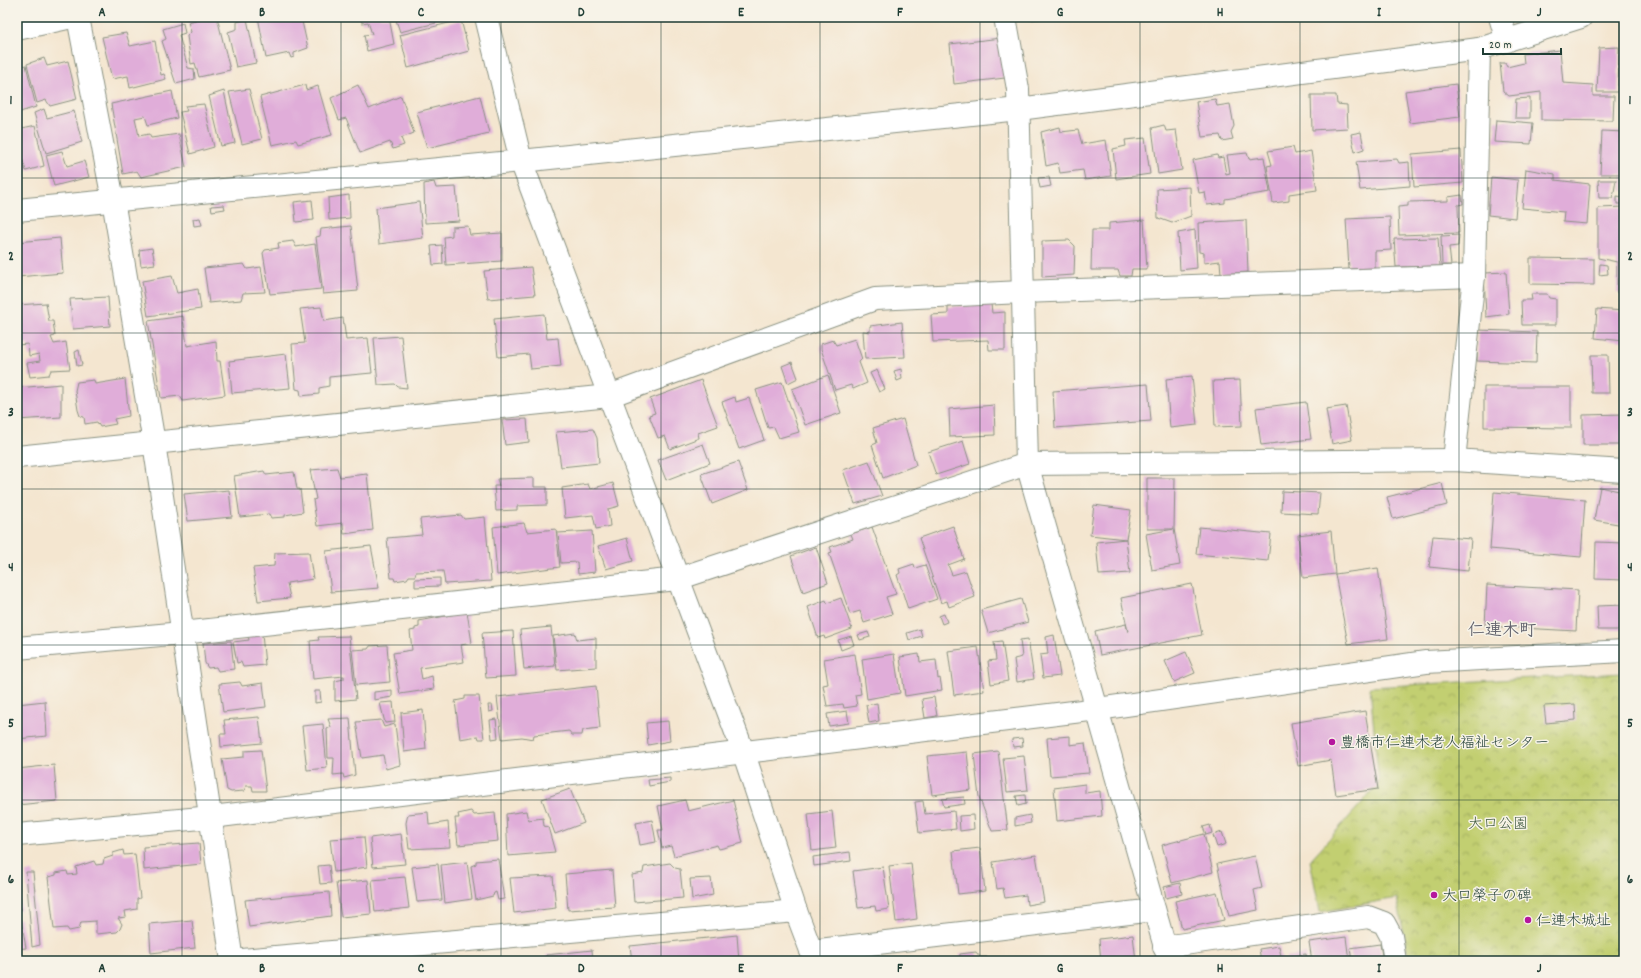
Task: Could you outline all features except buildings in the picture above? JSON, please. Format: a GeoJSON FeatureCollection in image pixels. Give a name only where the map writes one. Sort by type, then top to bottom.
{"type":"FeatureCollection","features":[{"type":"Feature","properties":{"kind":"street"},"geometry":{"type":"LineString","coordinates":[[17,29],[72,17]]}},
{"type":"Feature","properties":{"kind":"street"},"geometry":{"type":"LineString","coordinates":[[78,17],[113,200],[154,443],[182,633],[212,816],[232,961],[796,911]]}},
{"type":"Feature","properties":{"kind":"street"},"geometry":{"type":"LineString","coordinates":[[486,17],[521,161],[742,751],[796,911],[813,956],[1154,910]]}},
{"type":"Feature","properties":{"kind":"street"},"geometry":{"type":"LineString","coordinates":[[1005,17],[1018,89],[1019,109],[1027,464],[1167,954],[1368,917],[1384,923],[1391,936],[1395,961]]}},
{"type":"Feature","properties":{"kind":"street"},"geometry":{"type":"LineString","coordinates":[[1500,17],[1507,41]]}},
{"type":"Feature","properties":{"kind":"street"},"geometry":{"type":"LineString","coordinates":[[17,210],[521,161],[1019,109],[1479,49],[1581,17]]}},
{"type":"Feature","properties":{"kind":"street"},"geometry":{"type":"LineString","coordinates":[[1454,460],[1474,276],[1479,49]]}},
{"type":"Feature","properties":{"kind":"street"},"geometry":{"type":"LineString","coordinates":[[17,458],[609,396],[875,299],[1022,292],[1474,276]]}},
{"type":"Feature","properties":{"kind":"street"},"geometry":{"type":"LineString","coordinates":[[17,648],[182,633],[677,579],[1027,464],[1454,460],[1624,471]]}},
{"type":"Feature","properties":{"kind":"street"},"geometry":{"type":"LineString","coordinates":[[17,835],[212,816],[1098,709],[1426,662],[1624,651]]}},
{"type":"Feature","properties":{"kind":"green space","name":"大口公園"},"geometry":{"type":"Polygon","coordinates":[[[1624,673],[1624,961],[1409,961],[1397,898],[1320,912],[1310,860],[1379,784],[1370,687],[1624,673]]]}},
{"type":"Feature","properties":{"kind":"place","name":"豊橋市仁連木老人福祉センター"},"geometry":{"type":"Point","coordinates":[1332,742]}},
{"type":"Feature","properties":{"kind":"place","name":"大口榮子の碑"},"geometry":{"type":"Point","coordinates":[1434,895]}},
{"type":"Feature","properties":{"kind":"place","name":"仁連木城址"},"geometry":{"type":"Point","coordinates":[1528,920]}},
{"type":"Feature","properties":{"kind":"district","name":"仁連木町"},"geometry":{"type":"Point","coordinates":[1502,629]}}]}
